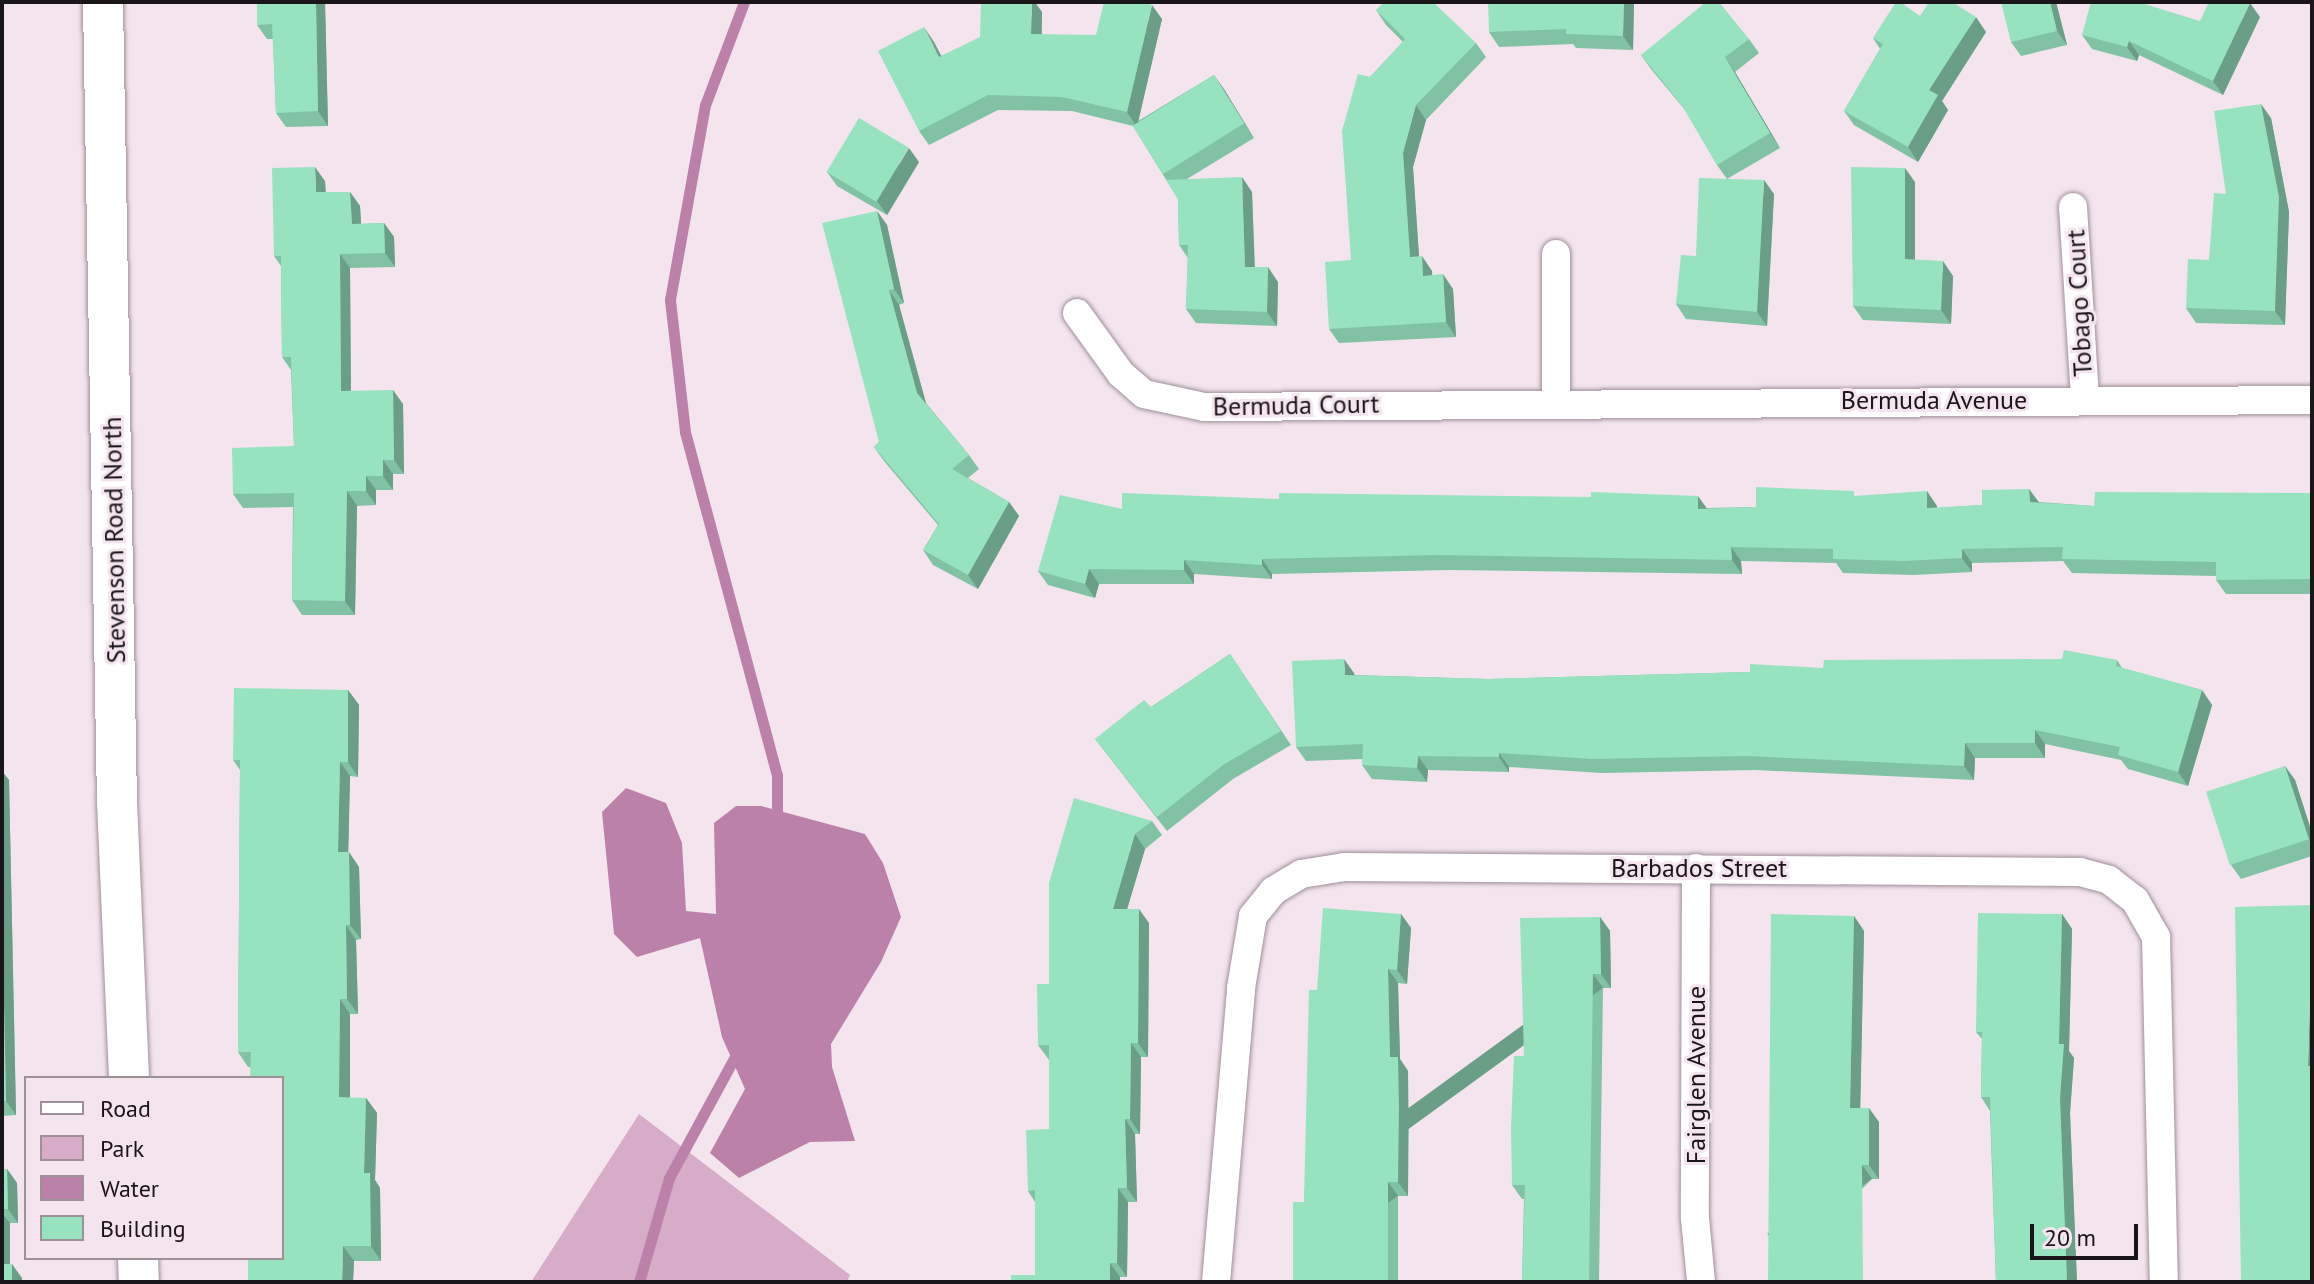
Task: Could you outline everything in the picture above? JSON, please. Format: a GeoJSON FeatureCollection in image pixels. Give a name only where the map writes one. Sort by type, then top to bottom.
{"type":"FeatureCollection","features":[{"type":"Feature","properties":{"kind":"street","name":"Stevenson Road North"},"geometry":{"type":"LineString","coordinates":[[103,2],[117,802],[129,1076]]}},
{"type":"Feature","properties":{"kind":"street","name":"Tobago Court"},"geometry":{"type":"LineString","coordinates":[[2073,207],[2085,399]]}},
{"type":"Feature","properties":{"kind":"street"},"geometry":{"type":"LineString","coordinates":[[1556,254],[1556,402]]}},
{"type":"Feature","properties":{"kind":"street","name":"Bermuda Court"},"geometry":{"type":"LineString","coordinates":[[1077,313],[1121,374],[1144,394],[1173,404],[1556,402]]}},
{"type":"Feature","properties":{"kind":"street","name":"Bermuda Avenue"},"geometry":{"type":"LineString","coordinates":[[1556,402],[2312,400]]}},
{"type":"Feature","properties":{"kind":"street","name":"Barbados Street"},"geometry":{"type":"LineString","coordinates":[[1216,1282],[1241,988],[1253,916],[1273,891],[1301,874],[1344,867],[2080,872],[2109,880],[2135,900],[2156,937],[2164,1282]]}},
{"type":"Feature","properties":{"kind":"street","name":"Fairglen Avenue"},"geometry":{"type":"LineString","coordinates":[[1696,868],[1695,1218],[1701,1282]]}},
{"type":"Feature","properties":{"kind":"street"},"geometry":{"type":"LineString","coordinates":[[138,1260],[139,1282]]}},
{"type":"Feature","properties":{"kind":"green space"},"geometry":{"type":"Polygon","coordinates":[[[639,1114],[850,1275],[847,1282],[531,1282],[639,1114]]]}},
{"type":"Feature","properties":{"kind":"water"},"geometry":{"type":"Polygon","coordinates":[[[626,788],[666,803],[682,843],[686,911],[716,914],[714,823],[736,806],[761,806],[865,834],[883,863],[901,917],[881,962],[831,1044],[832,1067],[855,1141],[810,1142],[739,1178],[710,1153],[745,1089],[722,1037],[700,938],[637,957],[614,934],[602,812],[626,788]]]}},
{"type":"Feature","properties":{"kind":"building"},"geometry":{"type":"Polygon","coordinates":[[[257,2],[316,2],[318,111],[276,113],[272,24],[257,25],[257,2]]]}},
{"type":"Feature","properties":{"kind":"building"},"geometry":{"type":"Polygon","coordinates":[[[981,2],[1032,2],[1031,34],[1096,35],[1104,2],[1152,5],[1127,112],[1062,97],[988,95],[919,131],[878,51],[924,27],[939,57],[980,37],[981,2]]]}},
{"type":"Feature","properties":{"kind":"building"},"geometry":{"type":"Polygon","coordinates":[[[1384,2],[1433,2],[1476,43],[1416,105],[1403,153],[1410,257],[1422,256],[1423,276],[1443,274],[1446,322],[1329,329],[1325,262],[1351,260],[1342,131],[1358,74],[1370,77],[1405,39],[1376,10],[1384,2]]]}},
{"type":"Feature","properties":{"kind":"building"},"geometry":{"type":"Polygon","coordinates":[[[1488,2],[1624,2],[1623,36],[1566,34],[1566,29],[1489,32],[1488,2]]]}},
{"type":"Feature","properties":{"kind":"building"},"geometry":{"type":"Polygon","coordinates":[[[1706,2],[1719,2],[1749,39],[1725,57],[1770,133],[1717,165],[1681,104],[1641,55],[1706,2]]]}},
{"type":"Feature","properties":{"kind":"building"},"geometry":{"type":"Polygon","coordinates":[[[1896,2],[1920,16],[1929,2],[1952,2],[1976,17],[1929,90],[1938,95],[1908,147],[1844,111],[1883,44],[1873,38],[1896,2]]]}},
{"type":"Feature","properties":{"kind":"building"},"geometry":{"type":"Polygon","coordinates":[[[2001,2],[2050,2],[2057,31],[2011,42],[2001,2]]]}},
{"type":"Feature","properties":{"kind":"building"},"geometry":{"type":"Polygon","coordinates":[[[2091,2],[2138,2],[2200,21],[2209,2],[2250,3],[2213,81],[2129,41],[2127,47],[2082,35],[2091,2]]]}},
{"type":"Feature","properties":{"kind":"building"},"geometry":{"type":"Polygon","coordinates":[[[1214,75],[1244,123],[1163,174],[1133,126],[1214,75]]]}},
{"type":"Feature","properties":{"kind":"building"},"geometry":{"type":"Polygon","coordinates":[[[2261,104],[2279,197],[2275,311],[2186,308],[2188,259],[2209,260],[2214,193],[2226,194],[2214,111],[2261,104]]]}},
{"type":"Feature","properties":{"kind":"building"},"geometry":{"type":"Polygon","coordinates":[[[859,118],[909,148],[876,202],[827,172],[859,118]]]}},
{"type":"Feature","properties":{"kind":"building"},"geometry":{"type":"Polygon","coordinates":[[[315,167],[316,192],[350,192],[352,224],[384,223],[385,253],[340,254],[341,391],[393,390],[394,460],[383,460],[383,476],[366,476],[366,491],[347,491],[345,601],[292,600],[294,493],[233,494],[232,448],[294,446],[291,357],[282,357],[281,256],[274,256],[272,168],[315,167]]]}},
{"type":"Feature","properties":{"kind":"building"},"geometry":{"type":"Polygon","coordinates":[[[1851,167],[1905,168],[1905,259],[1943,261],[1941,310],[1853,306],[1851,167]]]}},
{"type":"Feature","properties":{"kind":"building"},"geometry":{"type":"Polygon","coordinates":[[[1242,177],[1245,267],[1268,267],[1267,312],[1186,309],[1188,245],[1179,245],[1178,199],[1166,180],[1242,177]]]}},
{"type":"Feature","properties":{"kind":"building"},"geometry":{"type":"Polygon","coordinates":[[[1699,178],[1764,180],[1757,312],[1676,304],[1681,255],[1696,256],[1699,178]]]}},
{"type":"Feature","properties":{"kind":"building"},"geometry":{"type":"Polygon","coordinates":[[[877,211],[894,289],[889,290],[917,393],[969,455],[952,469],[1009,502],[968,575],[923,550],[939,524],[874,447],[879,442],[822,223],[877,211]]]}},
{"type":"Feature","properties":{"kind":"building"},"geometry":{"type":"Polygon","coordinates":[[[1756,487],[1854,491],[1854,496],[1927,491],[1927,508],[1982,505],[1982,490],[2029,489],[2030,502],[2094,506],[2095,492],[2312,493],[2312,579],[2216,580],[2216,562],[2062,559],[2063,547],[1962,549],[1962,558],[1904,561],[1833,559],[1833,549],[1731,547],[1732,560],[1439,555],[1262,559],[1262,565],[1184,560],[1184,570],[1089,569],[1085,584],[1038,571],[1060,495],[1122,509],[1122,493],[1279,499],[1279,493],[1591,497],[1591,492],[1698,496],[1698,509],[1756,507],[1756,487]]]}},
{"type":"Feature","properties":{"kind":"building"},"geometry":{"type":"Polygon","coordinates":[[[2064,650],[2117,660],[2116,666],[2202,690],[2178,772],[2118,755],[2120,747],[2035,730],[2035,743],[1965,743],[1964,766],[1745,756],[1592,759],[1499,753],[1499,757],[1418,756],[1417,768],[1362,765],[1363,744],[1296,747],[1292,661],[1344,659],[1345,675],[1488,679],[1750,672],[1750,664],[1823,668],[1824,660],[2062,659],[2064,650]]]}},
{"type":"Feature","properties":{"kind":"building"},"geometry":{"type":"Polygon","coordinates":[[[1230,654],[1281,731],[1223,765],[1157,817],[1095,739],[1144,700],[1151,707],[1230,654]]]}},
{"type":"Feature","properties":{"kind":"building"},"geometry":{"type":"Polygon","coordinates":[[[234,688],[348,690],[348,762],[340,762],[338,852],[349,852],[350,925],[346,925],[347,999],[340,999],[339,1097],[366,1098],[364,1173],[370,1173],[371,1246],[343,1246],[342,1282],[248,1282],[248,1260],[284,1260],[284,1076],[250,1076],[251,1052],[238,1052],[240,760],[233,760],[234,688]]]}},
{"type":"Feature","properties":{"kind":"building"},"geometry":{"type":"Polygon","coordinates":[[[2285,766],[2309,839],[2230,865],[2206,792],[2285,766]]]}},
{"type":"Feature","properties":{"kind":"building"},"geometry":{"type":"Polygon","coordinates":[[[1074,798],[1152,821],[1135,834],[1113,909],[1139,909],[1138,1043],[1131,1043],[1130,1119],[1125,1119],[1127,1188],[1118,1188],[1117,1263],[1110,1263],[1110,1282],[1011,1282],[1011,1275],[1035,1275],[1035,1190],[1028,1191],[1026,1130],[1049,1129],[1049,1045],[1038,1045],[1037,984],[1049,984],[1049,883],[1074,798]]]}},
{"type":"Feature","properties":{"kind":"building"},"geometry":{"type":"Polygon","coordinates":[[[2312,905],[2308,1066],[2312,1066],[2312,1282],[2241,1282],[2235,907],[2312,905]]]}},
{"type":"Feature","properties":{"kind":"building"},"geometry":{"type":"Polygon","coordinates":[[[2,908],[6,1101],[2,1101],[2,908]]]}},
{"type":"Feature","properties":{"kind":"building"},"geometry":{"type":"Polygon","coordinates":[[[1323,908],[1401,914],[1397,970],[1388,969],[1390,1057],[1398,1057],[1399,1107],[1398,1182],[1388,1182],[1388,1282],[1293,1282],[1293,1202],[1304,1202],[1309,990],[1317,990],[1323,908]]]}},
{"type":"Feature","properties":{"kind":"building"},"geometry":{"type":"Polygon","coordinates":[[[1978,913],[2062,914],[2059,1044],[2064,1044],[2060,1099],[2067,1282],[1996,1282],[1990,1097],[1981,1097],[1982,1032],[1976,1032],[1978,913]]]}},
{"type":"Feature","properties":{"kind":"building"},"geometry":{"type":"Polygon","coordinates":[[[1771,914],[1854,916],[1850,1108],[1869,1108],[1869,1165],[1862,1165],[1863,1282],[1768,1282],[1771,914]]]}},
{"type":"Feature","properties":{"kind":"building"},"geometry":{"type":"Polygon","coordinates":[[[1600,917],[1601,974],[1593,974],[1589,1282],[1522,1282],[1525,1185],[1512,1185],[1511,1128],[1514,1056],[1524,1056],[1520,918],[1600,917]]]}},
{"type":"Feature","properties":{"kind":"building"},"geometry":{"type":"Polygon","coordinates":[[[2,1169],[7,1169],[8,1209],[2,1209],[2,1169]]]}},
{"type":"Feature","properties":{"kind":"building"},"geometry":{"type":"Polygon","coordinates":[[[2,1264],[12,1264],[12,1282],[2,1282],[2,1264]]]}},
{"type":"Feature","properties":{"kind":"waterway"},"geometry":{"type":"LineString","coordinates":[[744,2],[705,105],[670,300],[685,432],[777,775],[777,822]]}},
{"type":"Feature","properties":{"kind":"waterway"},"geometry":{"type":"LineString","coordinates":[[639,1282],[669,1178],[739,1049]]}}]}
